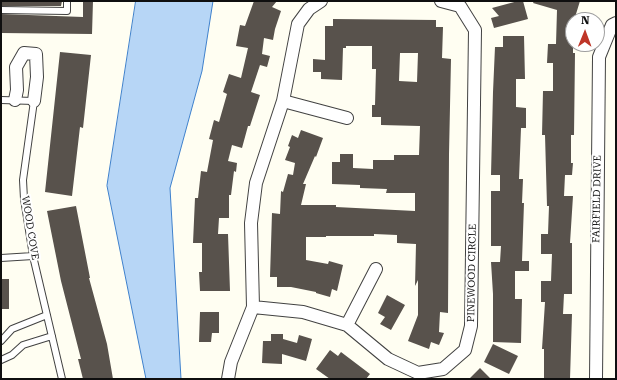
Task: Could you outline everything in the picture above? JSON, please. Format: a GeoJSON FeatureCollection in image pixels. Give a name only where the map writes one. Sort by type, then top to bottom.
{"type":"FeatureCollection","features":[{"type":"Feature","properties":{"kind":"street"},"geometry":{"type":"LineString","coordinates":[[228,379],[231,362],[253,307],[251,223],[256,184],[282,100],[298,24],[309,9],[321,1]]}},
{"type":"Feature","properties":{"kind":"street","name":"PINEWOOD CIRCLE"},"geometry":{"type":"LineString","coordinates":[[253,307],[303,312],[347,325],[388,359],[418,373],[443,369],[465,350],[471,326],[475,30],[460,6],[441,1]]}},
{"type":"Feature","properties":{"kind":"street","name":"FAIRFIELD DRIVE"},"geometry":{"type":"LineString","coordinates":[[596,379],[599,57],[612,26],[616,23]]}},
{"type":"Feature","properties":{"kind":"street","name":"WOOD COVE"},"geometry":{"type":"LineString","coordinates":[[15,100],[17,90],[16,67],[24,53],[36,54],[37,77],[34,101]]}},
{"type":"Feature","properties":{"kind":"street"},"geometry":{"type":"LineString","coordinates":[[282,100],[347,118]]}},
{"type":"Feature","properties":{"kind":"street"},"geometry":{"type":"LineString","coordinates":[[347,325],[376,269]]}},
{"type":"Feature","properties":{"kind":"lane"},"geometry":{"type":"LineString","coordinates":[[1,10],[67,11],[67,1]]}},
{"type":"Feature","properties":{"kind":"lane"},"geometry":{"type":"LineString","coordinates":[[1,100],[34,101]]}},
{"type":"Feature","properties":{"kind":"lane","name":"WOOD COVE"},"geometry":{"type":"LineString","coordinates":[[34,101],[23,180],[24,199],[33,256],[61,378]]}},
{"type":"Feature","properties":{"kind":"lane"},"geometry":{"type":"LineString","coordinates":[[1,258],[33,256]]}},
{"type":"Feature","properties":{"kind":"lane"},"geometry":{"type":"LineString","coordinates":[[1,341],[12,330],[47,315]]}},
{"type":"Feature","properties":{"kind":"lane"},"geometry":{"type":"LineString","coordinates":[[1,360],[12,355],[23,344],[52,336]]}},
{"type":"Feature","properties":{"kind":"water"},"geometry":{"type":"Polygon","coordinates":[[[136,1],[213,1],[202,71],[170,188],[181,379],[146,379],[107,186],[136,1]]]}},
{"type":"Feature","properties":{"kind":"building"},"geometry":{"type":"Polygon","coordinates":[[[1,1],[62,1],[61,6],[1,6],[1,1]]]}},
{"type":"Feature","properties":{"kind":"building"},"geometry":{"type":"Polygon","coordinates":[[[83,1],[93,1],[92,34],[1,33],[1,14],[83,17],[83,1]]]}},
{"type":"Feature","properties":{"kind":"building"},"geometry":{"type":"Polygon","coordinates":[[[254,1],[277,1],[272,7],[281,11],[273,40],[264,38],[262,54],[270,56],[267,67],[260,65],[251,92],[260,95],[250,126],[248,126],[242,148],[232,145],[228,161],[237,163],[236,172],[234,171],[231,195],[229,195],[229,218],[219,218],[218,234],[228,234],[230,291],[200,291],[199,272],[202,272],[202,243],[193,243],[195,198],[198,198],[201,171],[207,172],[213,140],[209,139],[214,120],[219,122],[227,94],[223,92],[229,74],[241,78],[248,48],[236,46],[240,25],[245,26],[254,1]]]}},
{"type":"Feature","properties":{"kind":"building"},"geometry":{"type":"Polygon","coordinates":[[[523,1],[528,19],[494,28],[491,18],[499,16],[492,8],[523,1]]]}},
{"type":"Feature","properties":{"kind":"building"},"geometry":{"type":"Polygon","coordinates":[[[534,1],[580,1],[577,12],[565,12],[565,52],[575,53],[574,135],[571,135],[571,163],[573,163],[572,175],[565,175],[564,196],[573,196],[570,243],[572,243],[572,294],[564,294],[563,314],[572,314],[570,379],[544,379],[544,349],[542,349],[545,302],[541,302],[541,281],[551,281],[552,254],[541,254],[541,234],[548,234],[549,206],[547,206],[545,135],[542,135],[543,91],[553,91],[553,63],[547,63],[548,44],[556,44],[557,10],[533,3],[534,1]]]}},
{"type":"Feature","properties":{"kind":"building"},"geometry":{"type":"Polygon","coordinates":[[[333,19],[436,20],[436,27],[443,27],[442,58],[451,59],[448,313],[440,312],[439,332],[444,333],[439,345],[431,342],[429,349],[408,341],[418,315],[418,280],[415,286],[416,244],[397,243],[397,235],[374,234],[374,236],[306,237],[306,260],[328,264],[329,261],[343,265],[337,291],[332,289],[330,297],[316,292],[291,287],[277,287],[277,277],[270,277],[272,213],[280,214],[281,191],[283,192],[288,174],[293,175],[295,163],[285,160],[290,147],[288,146],[292,135],[298,138],[301,130],[323,138],[303,184],[306,184],[301,205],[336,205],[336,207],[415,211],[415,193],[386,193],[387,189],[360,188],[360,185],[332,184],[332,162],[340,162],[340,154],[353,154],[353,168],[373,169],[373,160],[394,160],[394,155],[419,155],[420,126],[381,125],[381,117],[372,117],[372,105],[375,105],[376,69],[372,69],[372,46],[346,46],[346,48],[343,48],[342,80],[321,79],[321,72],[313,72],[313,59],[325,60],[325,26],[333,26],[333,19]],[[400,53],[399,81],[417,82],[418,53],[400,53]]]}},
{"type":"Feature","properties":{"kind":"building"},"geometry":{"type":"Polygon","coordinates":[[[503,36],[524,36],[525,79],[516,79],[516,107],[526,108],[526,128],[521,128],[519,179],[523,179],[522,203],[524,203],[522,261],[529,261],[529,271],[515,271],[515,299],[522,299],[521,343],[493,342],[491,262],[500,262],[501,246],[491,246],[491,191],[500,191],[500,175],[491,175],[493,92],[495,47],[503,47],[503,36]]]}},
{"type":"Feature","properties":{"kind":"building"},"geometry":{"type":"Polygon","coordinates":[[[60,52],[91,55],[83,128],[80,127],[72,196],[45,192],[60,52]]]}},
{"type":"Feature","properties":{"kind":"building"},"geometry":{"type":"Polygon","coordinates":[[[76,206],[89,278],[107,344],[113,379],[83,379],[78,359],[81,359],[61,281],[47,211],[76,206]]]}},
{"type":"Feature","properties":{"kind":"building"},"geometry":{"type":"Polygon","coordinates":[[[1,279],[9,279],[9,309],[1,309],[1,279]]]}},
{"type":"Feature","properties":{"kind":"building"},"geometry":{"type":"Polygon","coordinates":[[[387,295],[405,305],[391,330],[380,324],[385,317],[378,313],[387,295]]]}},
{"type":"Feature","properties":{"kind":"building"},"geometry":{"type":"Polygon","coordinates":[[[200,312],[219,312],[219,333],[212,333],[211,342],[199,342],[200,312]]]}},
{"type":"Feature","properties":{"kind":"building"},"geometry":{"type":"Polygon","coordinates":[[[271,334],[283,334],[283,339],[297,343],[299,335],[312,339],[306,361],[282,354],[282,364],[262,363],[263,341],[271,341],[271,334]]]}},
{"type":"Feature","properties":{"kind":"building"},"geometry":{"type":"Polygon","coordinates":[[[493,344],[518,356],[509,374],[484,362],[493,344]]]}},
{"type":"Feature","properties":{"kind":"building"},"geometry":{"type":"Polygon","coordinates":[[[330,350],[338,356],[341,352],[370,374],[366,379],[330,379],[316,369],[330,350]]]}},
{"type":"Feature","properties":{"kind":"building"},"geometry":{"type":"Polygon","coordinates":[[[480,368],[491,379],[469,379],[480,368]]]}}]}
